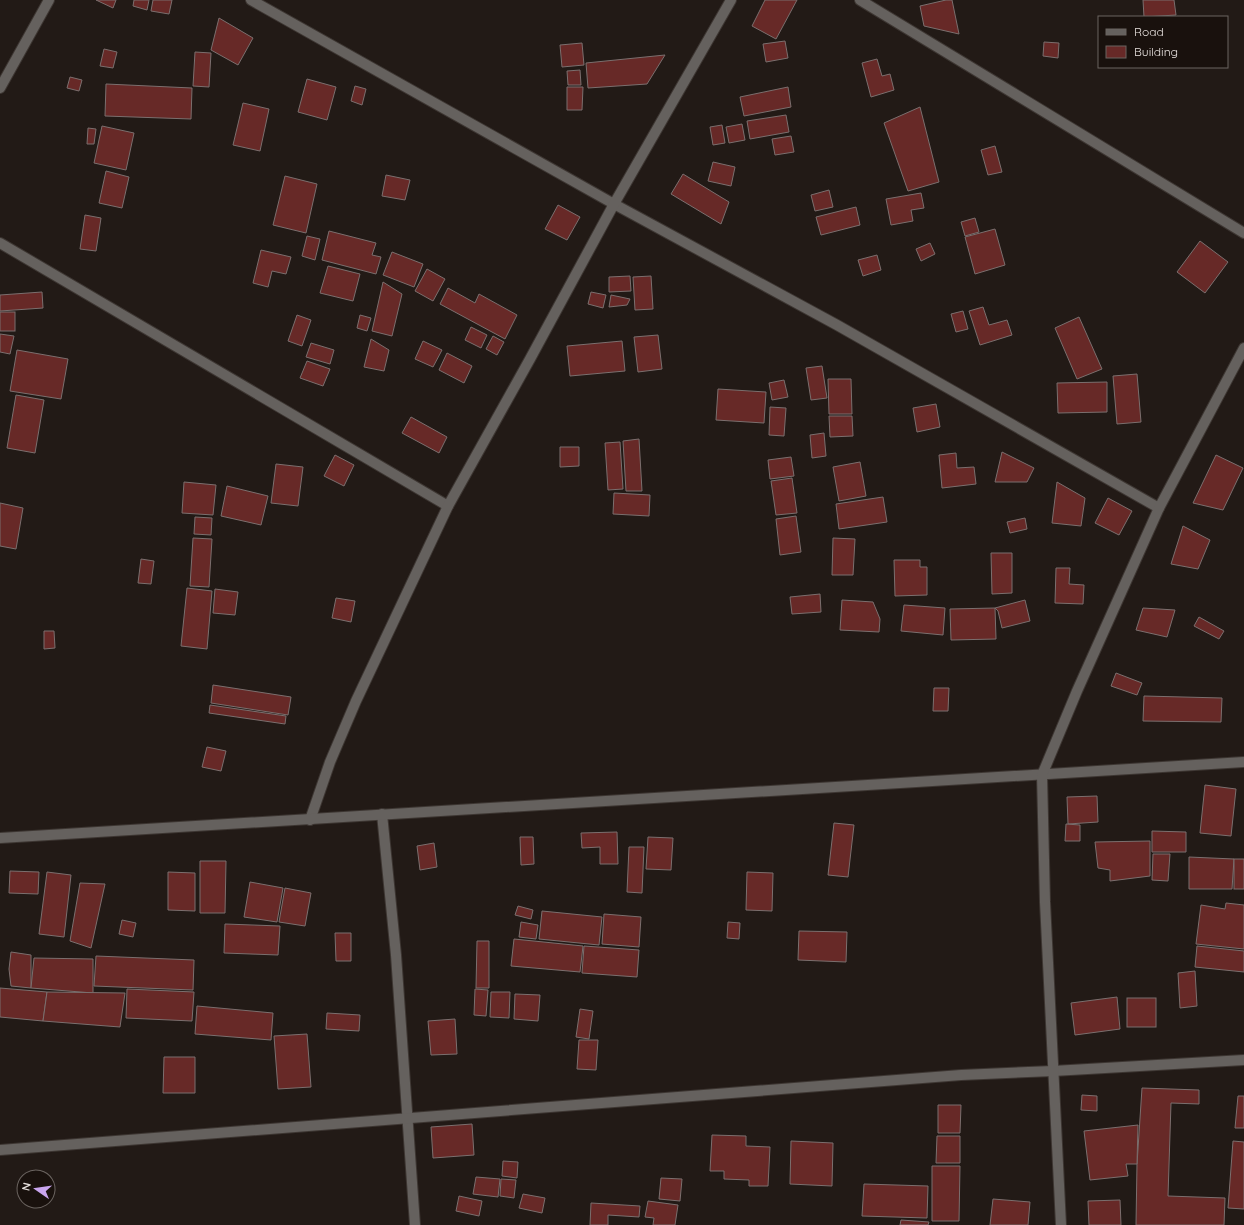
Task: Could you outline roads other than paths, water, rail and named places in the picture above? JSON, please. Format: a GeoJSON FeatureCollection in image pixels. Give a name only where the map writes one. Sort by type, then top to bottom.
{"type":"FeatureCollection","features":[{"type":"Feature","properties":{"kind":"street"},"geometry":{"type":"LineString","coordinates":[[0,88],[49,0]]}},
{"type":"Feature","properties":{"kind":"street"},"geometry":{"type":"LineString","coordinates":[[251,0],[614,204],[844,329],[1160,508]]}},
{"type":"Feature","properties":{"kind":"street"},"geometry":{"type":"LineString","coordinates":[[310,820],[330,762],[356,700],[448,506],[614,204],[731,0]]}},
{"type":"Feature","properties":{"kind":"street"},"geometry":{"type":"LineString","coordinates":[[860,0],[1244,233]]}},
{"type":"Feature","properties":{"kind":"street"},"geometry":{"type":"LineString","coordinates":[[0,243],[448,506]]}},
{"type":"Feature","properties":{"kind":"street"},"geometry":{"type":"LineString","coordinates":[[1061,1225],[1045,902],[1042,775],[1077,691],[1160,508],[1244,348]]}},
{"type":"Feature","properties":{"kind":"street"},"geometry":{"type":"LineString","coordinates":[[0,838],[1244,762]]}},
{"type":"Feature","properties":{"kind":"street"},"geometry":{"type":"LineString","coordinates":[[382,814],[396,955],[415,1225]]}},
{"type":"Feature","properties":{"kind":"street"},"geometry":{"type":"LineString","coordinates":[[0,1150],[961,1075],[1244,1060]]}}]}
